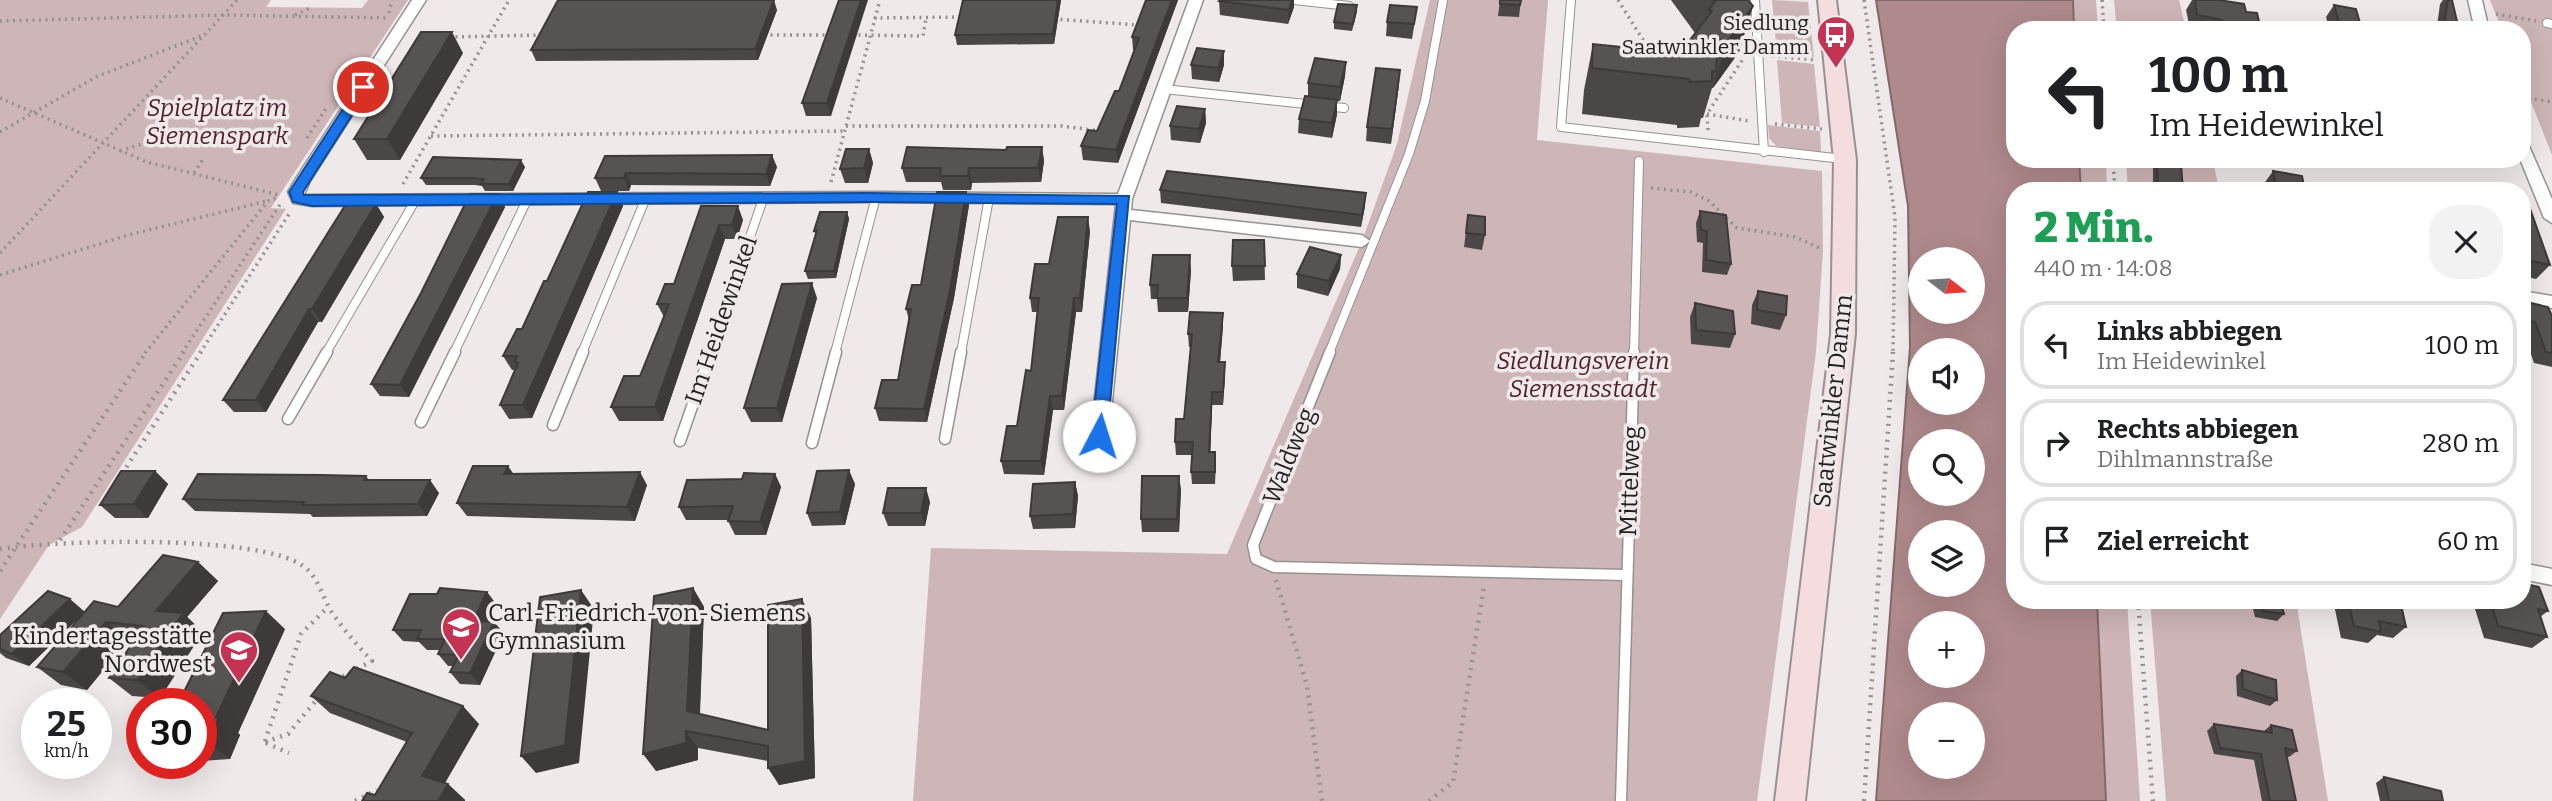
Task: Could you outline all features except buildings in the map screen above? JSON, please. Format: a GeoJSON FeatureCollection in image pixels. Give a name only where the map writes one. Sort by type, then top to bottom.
{"type":"FeatureCollection","features":[{"type":"Feature","properties":{"kind":"main road","name":"Saatwinkler Damm"},"geometry":{"type":"LineString","coordinates":[[1790,801],[1843,334],[1846,254],[1827,0]]}},
{"type":"Feature","properties":{"kind":"street"},"geometry":{"type":"LineString","coordinates":[[290,197],[419,0]]}},
{"type":"Feature","properties":{"kind":"street"},"geometry":{"type":"LineString","coordinates":[[1098,452],[1123,207],[1196,0]]}},
{"type":"Feature","properties":{"kind":"street"},"geometry":{"type":"LineString","coordinates":[[2531,168],[2552,218]]}},
{"type":"Feature","properties":{"kind":"street","name":"Im Heidewinkel"},"geometry":{"type":"LineString","coordinates":[[290,197],[393,201],[989,198],[1123,207],[1369,242]]}},
{"type":"Feature","properties":{"kind":"street"},"geometry":{"type":"LineString","coordinates":[[2531,298],[2552,302]]}},
{"type":"Feature","properties":{"kind":"street"},"geometry":{"type":"LineString","coordinates":[[2531,573],[2552,577]]}},
{"type":"Feature","properties":{"kind":"lane"},"geometry":{"type":"LineString","coordinates":[[1294,0],[1354,6]]}},
{"type":"Feature","properties":{"kind":"lane","name":"Waldweg"},"geometry":{"type":"LineString","coordinates":[[1274,567],[1255,559],[1254,545],[1425,102],[1443,0]]}},
{"type":"Feature","properties":{"kind":"lane"},"geometry":{"type":"LineString","coordinates":[[1571,0],[1561,127],[1837,159]]}},
{"type":"Feature","properties":{"kind":"lane"},"geometry":{"type":"LineString","coordinates":[[1755,0],[1764,152]]}},
{"type":"Feature","properties":{"kind":"lane"},"geometry":{"type":"LineString","coordinates":[[1164,89],[1344,108]]}},
{"type":"Feature","properties":{"kind":"lane","name":"Mittelweg"},"geometry":{"type":"LineString","coordinates":[[1621,801],[1639,162]]}},
{"type":"Feature","properties":{"kind":"lane"},"geometry":{"type":"LineString","coordinates":[[813,443],[876,197]]}},
{"type":"Feature","properties":{"kind":"lane","name":"Im Heidewinkel"},"geometry":{"type":"LineString","coordinates":[[680,441],[762,198]]}},
{"type":"Feature","properties":{"kind":"lane"},"geometry":{"type":"LineString","coordinates":[[945,439],[989,198]]}},
{"type":"Feature","properties":{"kind":"lane"},"geometry":{"type":"LineString","coordinates":[[421,422],[527,200]]}},
{"type":"Feature","properties":{"kind":"lane"},"geometry":{"type":"LineString","coordinates":[[554,425],[645,200]]}},
{"type":"Feature","properties":{"kind":"lane"},"geometry":{"type":"LineString","coordinates":[[288,419],[415,201]]}},
{"type":"Feature","properties":{"kind":"lane"},"geometry":{"type":"LineString","coordinates":[[1274,567],[1626,575]]}},
{"type":"Feature","properties":{"kind":"path"},"geometry":{"type":"LineString","coordinates":[[0,253],[237,0]]}},
{"type":"Feature","properties":{"kind":"path"},"geometry":{"type":"LineString","coordinates":[[393,201],[509,0]]}},
{"type":"Feature","properties":{"kind":"path"},"geometry":{"type":"LineString","coordinates":[[827,197],[880,0]]}},
{"type":"Feature","properties":{"kind":"path"},"geometry":{"type":"LineString","coordinates":[[1618,0],[1650,51]]}},
{"type":"Feature","properties":{"kind":"path"},"geometry":{"type":"LineString","coordinates":[[1864,0],[1895,217],[1893,346],[1864,801]]}},
{"type":"Feature","properties":{"kind":"path"},"geometry":{"type":"LineString","coordinates":[[2102,0],[2103,21]]}},
{"type":"Feature","properties":{"kind":"path"},"geometry":{"type":"LineString","coordinates":[[2476,5],[2549,23]]}},
{"type":"Feature","properties":{"kind":"path"},"geometry":{"type":"LineString","coordinates":[[293,16],[310,8]]}},
{"type":"Feature","properties":{"kind":"path"},"geometry":{"type":"LineString","coordinates":[[0,21],[223,15],[408,18]]}},
{"type":"Feature","properties":{"kind":"path"},"geometry":{"type":"LineString","coordinates":[[874,18],[967,18]]}},
{"type":"Feature","properties":{"kind":"path"},"geometry":{"type":"LineString","coordinates":[[763,35],[923,36],[926,18]]}},
{"type":"Feature","properties":{"kind":"path"},"geometry":{"type":"LineString","coordinates":[[1049,18],[1143,26]]}},
{"type":"Feature","properties":{"kind":"path"},"geometry":{"type":"LineString","coordinates":[[0,132],[108,71],[205,34]]}},
{"type":"Feature","properties":{"kind":"path"},"geometry":{"type":"LineString","coordinates":[[448,37],[550,35]]}},
{"type":"Feature","properties":{"kind":"path"},"geometry":{"type":"LineString","coordinates":[[1638,53],[1693,44]]}},
{"type":"Feature","properties":{"kind":"path"},"geometry":{"type":"LineString","coordinates":[[1708,146],[1707,114],[1747,53],[1818,57],[1822,68]]}},
{"type":"Feature","properties":{"kind":"path"},"geometry":{"type":"LineString","coordinates":[[0,98],[120,151],[290,197]]}},
{"type":"Feature","properties":{"kind":"path"},"geometry":{"type":"LineString","coordinates":[[2531,98],[2552,102]]}},
{"type":"Feature","properties":{"kind":"path"},"geometry":{"type":"LineString","coordinates":[[1827,125],[1837,159]]}},
{"type":"Feature","properties":{"kind":"path"},"geometry":{"type":"LineString","coordinates":[[431,136],[1062,126],[1146,137]]}},
{"type":"Feature","properties":{"kind":"path"},"geometry":{"type":"LineString","coordinates":[[120,151],[179,132]]}},
{"type":"Feature","properties":{"kind":"path"},"geometry":{"type":"LineString","coordinates":[[194,173],[204,158]]}},
{"type":"Feature","properties":{"kind":"path"},"geometry":{"type":"LineString","coordinates":[[1640,187],[1691,192],[1709,201],[1737,228],[1778,233],[1815,245]]}},
{"type":"Feature","properties":{"kind":"path"},"geometry":{"type":"LineString","coordinates":[[0,275],[128,235],[290,197]]}},
{"type":"Feature","properties":{"kind":"path"},"geometry":{"type":"LineString","coordinates":[[121,475],[290,197]]}},
{"type":"Feature","properties":{"kind":"path"},"geometry":{"type":"LineString","coordinates":[[60,540],[290,197]]}},
{"type":"Feature","properties":{"kind":"path"},"geometry":{"type":"LineString","coordinates":[[0,571],[13,546],[133,368],[268,201]]}},
{"type":"Feature","properties":{"kind":"path"},"geometry":{"type":"LineString","coordinates":[[0,550],[60,540],[230,547],[300,563],[315,578],[328,607],[372,661],[341,676],[332,685]]}},
{"type":"Feature","properties":{"kind":"path"},"geometry":{"type":"LineString","coordinates":[[1274,567],[1307,686],[1322,801]]}},
{"type":"Feature","properties":{"kind":"path"},"geometry":{"type":"LineString","coordinates":[[1429,801],[1453,782],[1480,623],[1485,571]]}},
{"type":"Feature","properties":{"kind":"path"},"geometry":{"type":"LineString","coordinates":[[265,742],[301,634],[328,607]]}},
{"type":"Feature","properties":{"kind":"path"},"geometry":{"type":"LineString","coordinates":[[2139,609],[2153,801]]}},
{"type":"Feature","properties":{"kind":"path"},"geometry":{"type":"LineString","coordinates":[[265,742],[288,734],[305,710],[323,693]]}},
{"type":"Feature","properties":{"kind":"path"},"geometry":{"type":"LineString","coordinates":[[265,742],[289,753]]}},
{"type":"Feature","properties":{"kind":"path"},"geometry":{"type":"LineString","coordinates":[[355,801],[377,790]]}},
{"type":"Feature","properties":{"kind":"green space","name":"Spielplatz im Siemenspark"},"geometry":{"type":"Polygon","coordinates":[[[0,0],[271,0],[266,7],[362,8],[368,0],[408,0],[271,208],[286,209],[82,527],[49,545],[0,619],[0,0]]]}},
{"type":"Feature","properties":{"kind":"green space","name":"Siedlungsverein Siemensstadt"},"geometry":{"type":"Polygon","coordinates":[[[1430,0],[1548,0],[1537,140],[1822,171],[1823,250],[1816,352],[1757,801],[913,801],[931,548],[1227,554],[1362,241],[1397,144],[1430,0]]]}},
{"type":"Feature","properties":{"kind":"green space"},"geometry":{"type":"Polygon","coordinates":[[[1772,0],[1808,2],[1814,57],[1777,54],[1772,0]]]}},
{"type":"Feature","properties":{"kind":"green space"},"geometry":{"type":"Polygon","coordinates":[[[2073,0],[2096,0],[2097,21],[2074,21],[2073,0]]]}},
{"type":"Feature","properties":{"kind":"green space"},"geometry":{"type":"Polygon","coordinates":[[[2114,0],[2179,0],[2184,21],[2116,21],[2114,0]]]}},
{"type":"Feature","properties":{"kind":"green space"},"geometry":{"type":"Polygon","coordinates":[[[2490,0],[2552,0],[2552,155],[2531,102],[2531,21],[2498,21],[2490,0]]]}},
{"type":"Feature","properties":{"kind":"green space"},"geometry":{"type":"Polygon","coordinates":[[[1777,60],[1814,64],[1820,127],[1782,123],[1777,60]]]}},
{"type":"Feature","properties":{"kind":"green space"},"geometry":{"type":"Polygon","coordinates":[[[1768,125],[1820,131],[1821,152],[1776,146],[1769,138],[1768,125]]]}},
{"type":"Feature","properties":{"kind":"green space"},"geometry":{"type":"Polygon","coordinates":[[[2080,168],[2106,168],[2107,182],[2080,182],[2080,168]]]}},
{"type":"Feature","properties":{"kind":"green space"},"geometry":{"type":"Polygon","coordinates":[[[2127,168],[2215,168],[2217,182],[2127,182],[2127,168]]]}},
{"type":"Feature","properties":{"kind":"green space"},"geometry":{"type":"Polygon","coordinates":[[[2097,609],[2128,609],[2140,801],[2106,801],[2097,609]]]}},
{"type":"Feature","properties":{"kind":"green space"},"geometry":{"type":"Polygon","coordinates":[[[2151,609],[2297,609],[2328,801],[2166,801],[2151,609]]]}},
{"type":"Feature","properties":{"kind":"shaded area"},"geometry":{"type":"Polygon","coordinates":[[[1876,0],[2073,0],[2074,21],[2006,21],[2006,168],[2080,168],[2080,182],[2006,182],[2006,609],[2097,609],[2106,801],[1876,801],[1908,374],[1908,415],[1985,415],[1985,338],[1910,338],[1910,324],[1985,324],[1985,247],[1909,247],[1908,206],[1876,0]]]}},
{"type":"Feature","properties":{"kind":"place","name":"Siedlung Saatwinkler Damm"},"geometry":{"type":"Point","coordinates":[1836,69]}},
{"type":"Feature","properties":{"kind":"place","name":"Carl-Friedrich-von-Siemens Gymnasium"},"geometry":{"type":"Point","coordinates":[461,661]}},
{"type":"Feature","properties":{"kind":"place","name":"Kindertagesstätte Nordwest"},"geometry":{"type":"Point","coordinates":[239,684]}},
{"type":"Feature","properties":{"kind":"route"},"geometry":{"type":"LineString","coordinates":[[363,87],[296,192],[298,199],[1124,199],[1099,436]]}}]}
